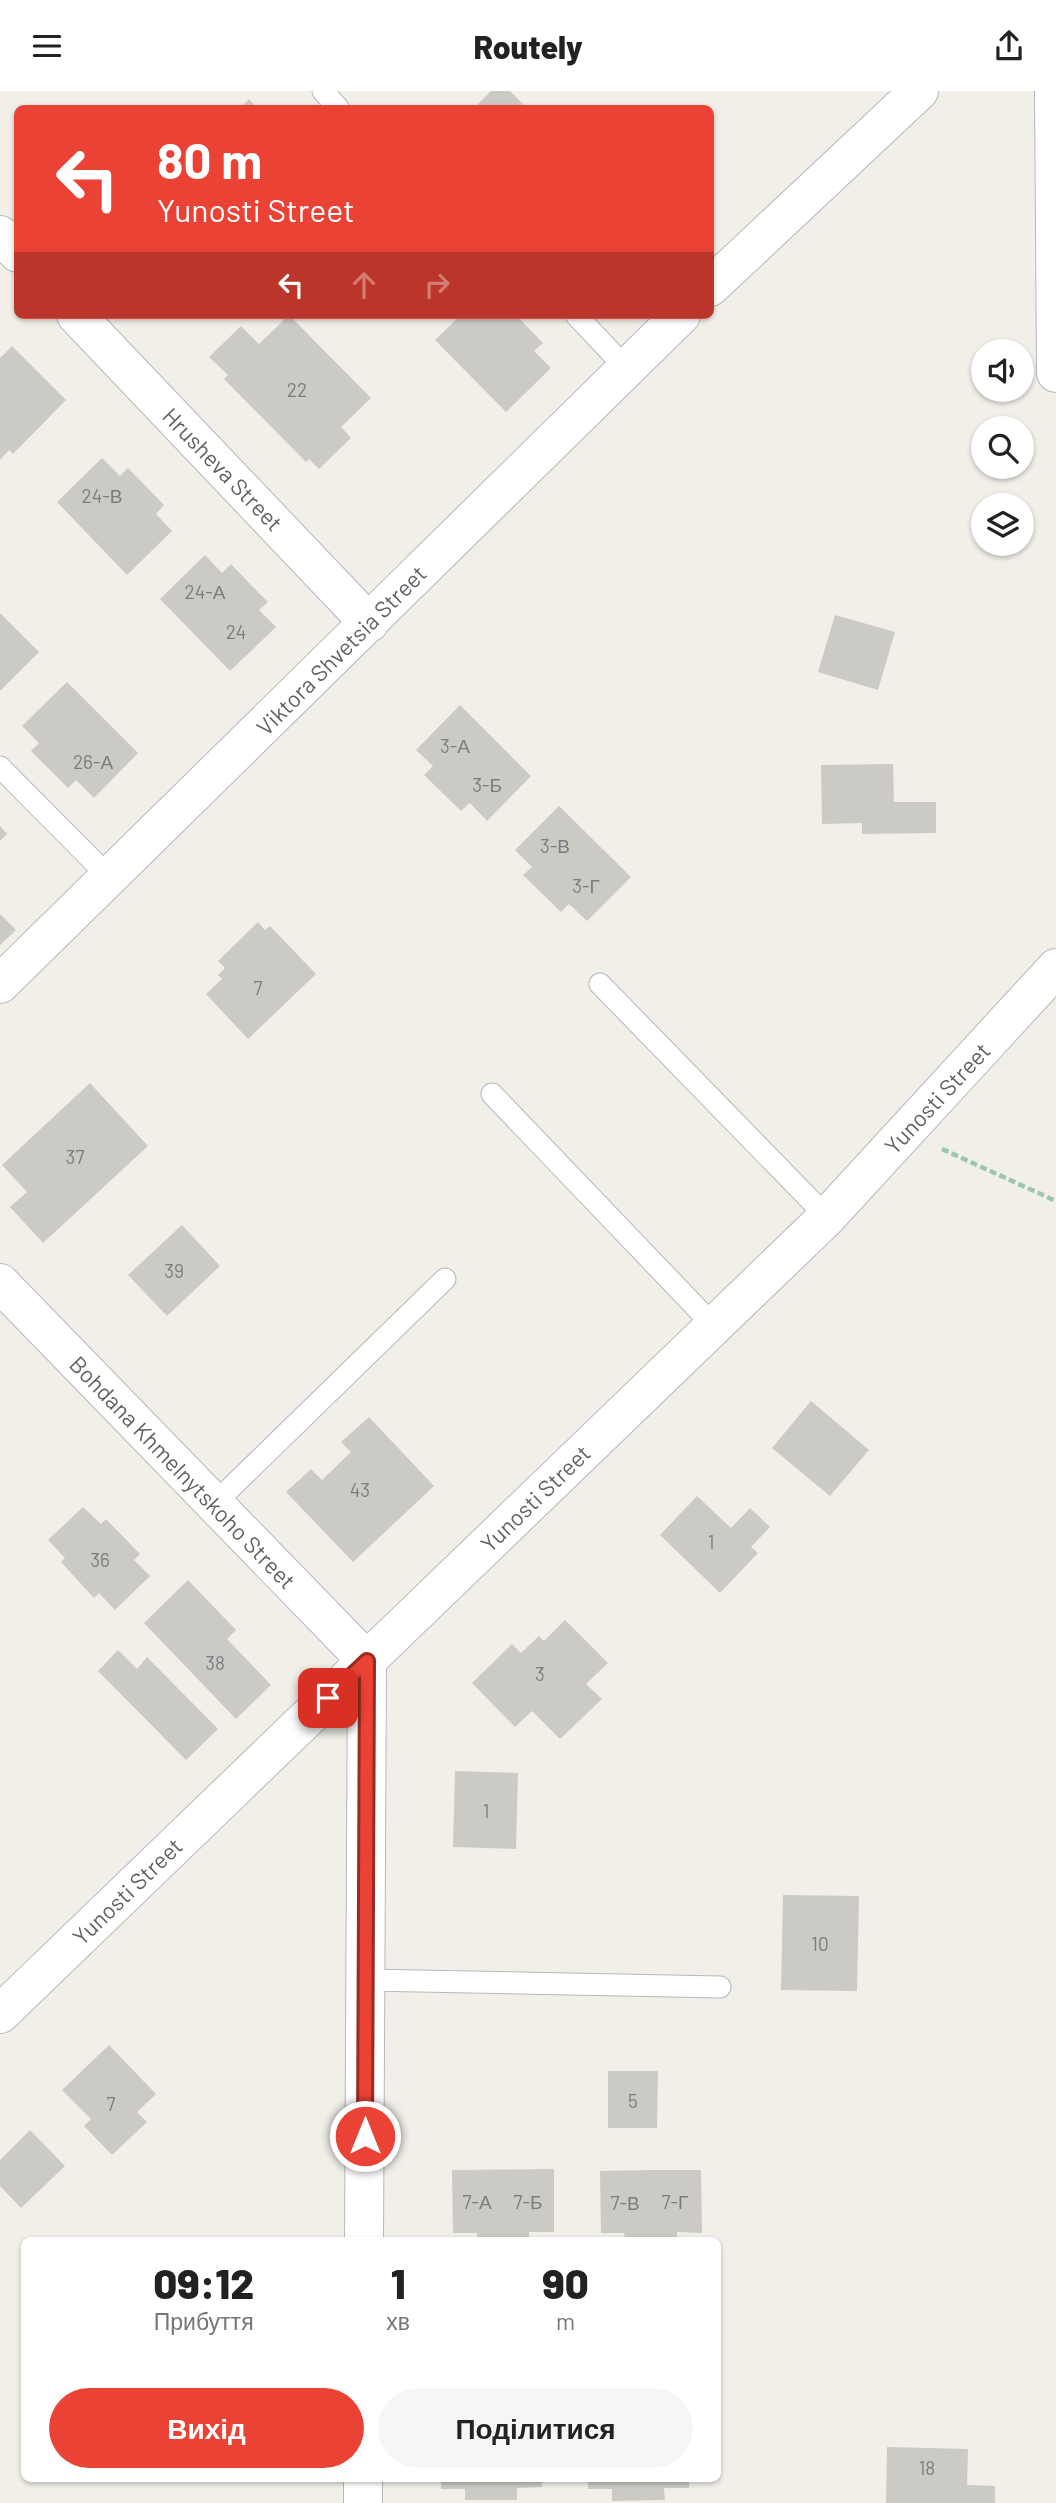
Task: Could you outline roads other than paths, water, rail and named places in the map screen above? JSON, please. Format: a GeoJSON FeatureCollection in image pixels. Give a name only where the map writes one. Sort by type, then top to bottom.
{"type":"FeatureCollection","features":[{"type":"Feature","properties":{"kind":"street"},"geometry":{"type":"LineString","coordinates":[[714,283],[919,91]]}},
{"type":"Feature","properties":{"kind":"street"},"geometry":{"type":"LineString","coordinates":[[1055,91],[1056,373]]}},
{"type":"Feature","properties":{"kind":"street"},"geometry":{"type":"LineString","coordinates":[[0,235],[14,249]]}},
{"type":"Feature","properties":{"kind":"street","name":"Hrusheva Street"},"geometry":{"type":"LineString","coordinates":[[80,319],[369,623]]}},
{"type":"Feature","properties":{"kind":"street","name":"Viktora Shvetsia Street"},"geometry":{"type":"LineString","coordinates":[[0,984],[677,319]]}},
{"type":"Feature","properties":{"kind":"street","name":"Yunosti Street"},"geometry":{"type":"LineString","coordinates":[[0,2014],[827,1217],[1056,968]]}},
{"type":"Feature","properties":{"kind":"street","name":"Bohdana Khmelnytskoho Street"},"geometry":{"type":"LineString","coordinates":[[0,1283],[367,1661]]}},
{"type":"Feature","properties":{"kind":"street"},"geometry":{"type":"LineString","coordinates":[[364,2237],[367,1661]]}},
{"type":"Feature","properties":{"kind":"street"},"geometry":{"type":"LineString","coordinates":[[363,2482],[363,2503]]}},
{"type":"Feature","properties":{"kind":"lane"},"geometry":{"type":"LineString","coordinates":[[323,91],[335,105]]}},
{"type":"Feature","properties":{"kind":"lane"},"geometry":{"type":"LineString","coordinates":[[580,319],[625,367]]}},
{"type":"Feature","properties":{"kind":"lane"},"geometry":{"type":"LineString","coordinates":[[0,767],[109,877]]}},
{"type":"Feature","properties":{"kind":"lane"},"geometry":{"type":"LineString","coordinates":[[600,984],[827,1217]]}},
{"type":"Feature","properties":{"kind":"lane"},"geometry":{"type":"LineString","coordinates":[[492,1094],[714,1326]]}},
{"type":"Feature","properties":{"kind":"lane"},"geometry":{"type":"LineString","coordinates":[[214,1504],[445,1279]]}},
{"type":"Feature","properties":{"kind":"lane"},"geometry":{"type":"LineString","coordinates":[[366,1980],[720,1987]]}}]}
